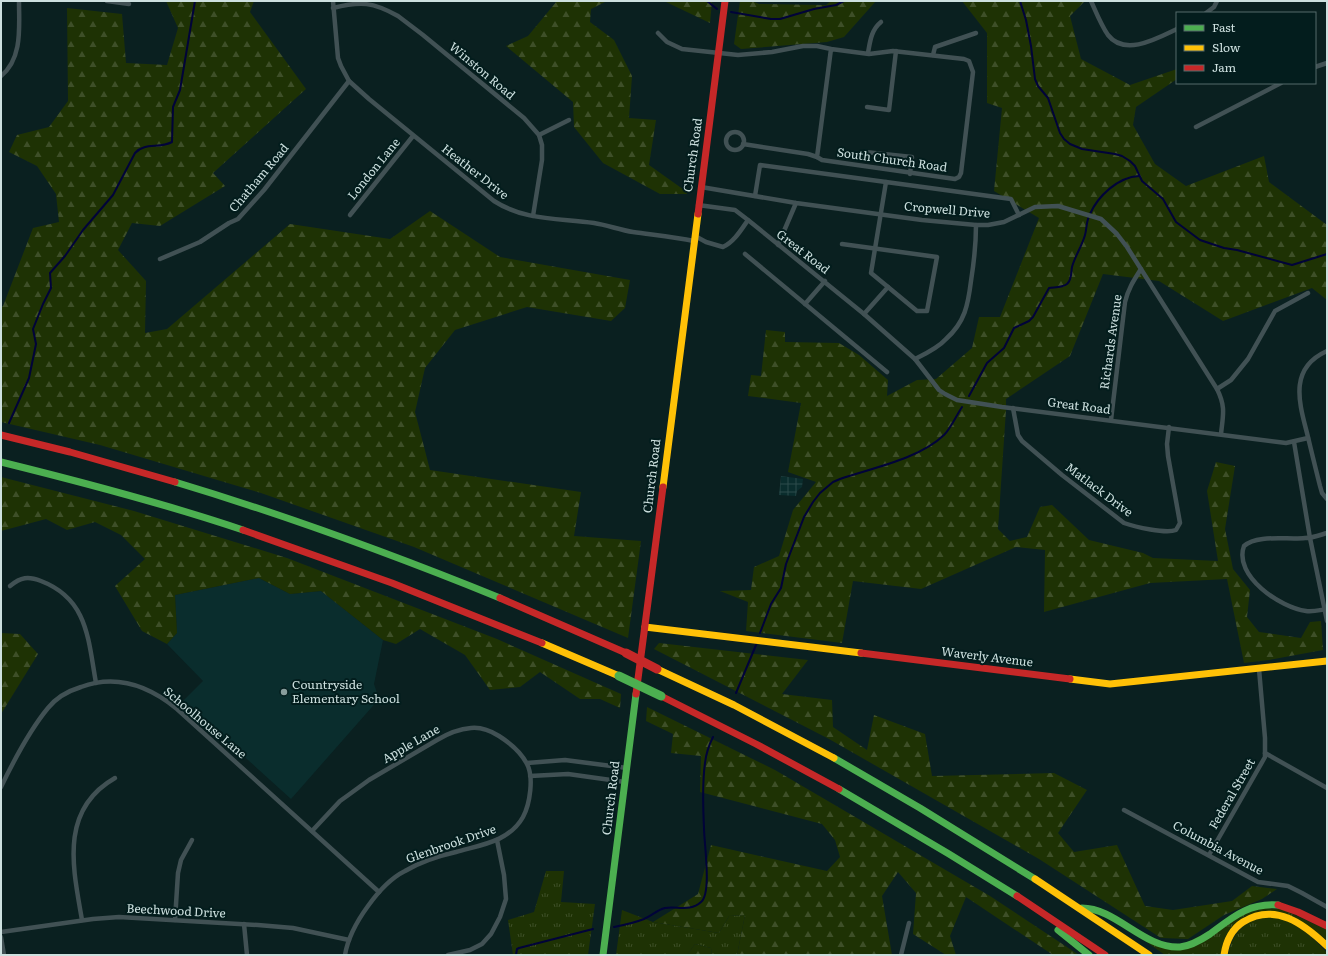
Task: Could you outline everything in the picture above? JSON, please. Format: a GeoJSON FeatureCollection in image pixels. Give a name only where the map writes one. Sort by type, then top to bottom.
{"type":"FeatureCollection","features":[{"type":"Feature","properties":{"kind":"main road","name":"Church Road"},"geometry":{"type":"LineString","coordinates":[[603,955],[725,1]]}},
{"type":"Feature","properties":{"kind":"main road"},"geometry":{"type":"LineString","coordinates":[[1,435],[80,454],[146,473],[298,521],[471,586],[558,622],[692,684],[757,717],[864,775],[990,850],[1081,908],[1149,955]]}},
{"type":"Feature","properties":{"kind":"main road"},"geometry":{"type":"LineString","coordinates":[[1,462],[173,509],[300,550],[469,612],[619,676],[780,757],[866,804],[941,848],[1105,955]]}},
{"type":"Feature","properties":{"kind":"main road","name":"Waverly Avenue"},"geometry":{"type":"LineString","coordinates":[[645,627],[1110,684],[1327,661]]}},
{"type":"Feature","properties":{"kind":"main road"},"geometry":{"type":"LineString","coordinates":[[1018,897],[1089,955]]}},
{"type":"Feature","properties":{"kind":"main road"},"geometry":{"type":"LineString","coordinates":[[1081,908],[1095,909],[1145,936],[1168,946],[1175,947],[1182,947],[1202,939],[1235,915],[1248,908],[1261,904],[1285,906],[1327,926]]}},
{"type":"Feature","properties":{"kind":"main road"},"geometry":{"type":"LineString","coordinates":[[1224,955],[1229,938],[1238,925],[1247,919],[1262,913],[1279,914],[1296,921],[1327,946]]}},
{"type":"Feature","properties":{"kind":"street"},"geometry":{"type":"LineString","coordinates":[[1,76],[9,68],[13,61],[18,42],[19,1]]}},
{"type":"Feature","properties":{"kind":"street"},"geometry":{"type":"LineString","coordinates":[[107,1],[129,4]]}},
{"type":"Feature","properties":{"kind":"street","name":"Heather Drive"},"geometry":{"type":"LineString","coordinates":[[333,1],[338,58],[349,81],[382,111],[497,203],[516,212],[533,216],[565,221],[594,223],[632,232],[694,239]]}},
{"type":"Feature","properties":{"kind":"street"},"geometry":{"type":"LineString","coordinates":[[1091,1],[1109,36],[1122,44],[1135,45],[1146,43],[1176,29]]}},
{"type":"Feature","properties":{"kind":"street"},"geometry":{"type":"LineString","coordinates":[[1207,12],[1214,7],[1217,1]]}},
{"type":"Feature","properties":{"kind":"street","name":"Winston Road"},"geometry":{"type":"LineString","coordinates":[[333,8],[354,3],[366,3],[398,16],[524,118],[539,135]]}},
{"type":"Feature","properties":{"kind":"street"},"geometry":{"type":"LineString","coordinates":[[868,53],[872,33],[876,26],[881,22]]}},
{"type":"Feature","properties":{"kind":"street","name":"South Church Road"},"geometry":{"type":"LineString","coordinates":[[658,33],[667,42],[682,49],[738,55],[754,54],[803,46],[817,46],[868,53],[896,51],[964,59],[969,61],[972,66],[973,72],[961,173],[959,177],[955,179],[910,174],[822,160],[808,154],[743,144]]}},
{"type":"Feature","properties":{"kind":"street"},"geometry":{"type":"LineString","coordinates":[[934,56],[935,47],[976,33]]}},
{"type":"Feature","properties":{"kind":"street"},"geometry":{"type":"LineString","coordinates":[[818,157],[831,49]]}},
{"type":"Feature","properties":{"kind":"street"},"geometry":{"type":"LineString","coordinates":[[867,107],[888,110],[896,51]]}},
{"type":"Feature","properties":{"kind":"street"},"geometry":{"type":"LineString","coordinates":[[1316,68],[1327,63]]}},
{"type":"Feature","properties":{"kind":"street","name":"Chatham Road"},"geometry":{"type":"LineString","coordinates":[[160,259],[200,242],[228,223],[238,220],[264,190],[349,81]]}},
{"type":"Feature","properties":{"kind":"street"},"geometry":{"type":"LineString","coordinates":[[1196,127],[1279,84]]}},
{"type":"Feature","properties":{"kind":"street"},"geometry":{"type":"LineString","coordinates":[[533,216],[542,160],[542,145],[539,135],[569,120]]}},
{"type":"Feature","properties":{"kind":"street"},"geometry":{"type":"LineString","coordinates":[[737,132],[743,138],[743,144],[737,150],[730,149],[726,144],[726,138],[729,133],[737,132]]}},
{"type":"Feature","properties":{"kind":"street","name":"London Lane"},"geometry":{"type":"LineString","coordinates":[[350,215],[413,136]]}},
{"type":"Feature","properties":{"kind":"street"},"geometry":{"type":"LineString","coordinates":[[865,152],[912,157],[910,174]]}},
{"type":"Feature","properties":{"kind":"street"},"geometry":{"type":"LineString","coordinates":[[754,196],[760,165],[1011,199],[1019,215]]}},
{"type":"Feature","properties":{"kind":"street"},"geometry":{"type":"LineString","coordinates":[[842,244],[875,249],[937,257],[927,311],[917,311],[872,273],[875,249],[886,182]]}},
{"type":"Feature","properties":{"kind":"street","name":"Cropwell Drive"},"geometry":{"type":"LineString","coordinates":[[701,187],[796,203],[922,220],[976,225],[996,224],[1035,207],[1058,206],[1101,219],[1106,222],[1122,241],[1217,389],[1223,402],[1221,434]]}},
{"type":"Feature","properties":{"kind":"street"},"geometry":{"type":"LineString","coordinates":[[778,245],[796,203]]}},
{"type":"Feature","properties":{"kind":"street","name":"Great Road"},"geometry":{"type":"LineString","coordinates":[[698,205],[735,210],[825,281],[864,314],[915,359],[939,390],[957,400],[1286,443],[1308,438]]}},
{"type":"Feature","properties":{"kind":"street"},"geometry":{"type":"LineString","coordinates":[[694,239],[723,247],[729,245],[748,220]]}},
{"type":"Feature","properties":{"kind":"street"},"geometry":{"type":"LineString","coordinates":[[915,359],[946,340],[958,326],[963,316],[968,301],[972,274],[976,225]]}},
{"type":"Feature","properties":{"kind":"street"},"geometry":{"type":"LineString","coordinates":[[745,254],[887,372]]}},
{"type":"Feature","properties":{"kind":"street","name":"Richards Avenue"},"geometry":{"type":"LineString","coordinates":[[1111,420],[1125,302],[1133,281],[1141,270]]}},
{"type":"Feature","properties":{"kind":"street"},"geometry":{"type":"LineString","coordinates":[[805,304],[825,281]]}},
{"type":"Feature","properties":{"kind":"street"},"geometry":{"type":"LineString","coordinates":[[864,314],[888,287]]}},
{"type":"Feature","properties":{"kind":"street"},"geometry":{"type":"LineString","coordinates":[[1217,389],[1231,380],[1248,359],[1275,311],[1308,294]]}},
{"type":"Feature","properties":{"kind":"street"},"geometry":{"type":"LineString","coordinates":[[1327,351],[1316,357],[1303,373],[1299,389],[1300,405],[1320,486],[1327,499]]}},
{"type":"Feature","properties":{"kind":"street","name":"Matlack Drive"},"geometry":{"type":"LineString","coordinates":[[1013,408],[1018,435],[1022,441],[1062,475],[1124,523],[1174,531],[1179,527],[1180,520],[1168,456],[1167,444],[1169,427]]}},
{"type":"Feature","properties":{"kind":"street"},"geometry":{"type":"LineString","coordinates":[[1294,442],[1310,538],[1326,609],[1327,621]]}},
{"type":"Feature","properties":{"kind":"street"},"geometry":{"type":"LineString","coordinates":[[1326,609],[1311,611],[1300,610],[1289,606],[1268,594],[1252,580],[1242,556],[1244,546],[1251,541],[1262,539],[1310,538],[1327,533]]}},
{"type":"Feature","properties":{"kind":"street"},"geometry":{"type":"LineString","coordinates":[[10,586],[18,579],[27,578],[38,580],[59,589],[69,599],[78,610],[85,629],[96,683]]}},
{"type":"Feature","properties":{"kind":"street","name":"Federal Street"},"geometry":{"type":"LineString","coordinates":[[1209,855],[1263,761],[1265,753],[1262,690],[1259,669]]}},
{"type":"Feature","properties":{"kind":"street","name":"Schoolhouse Lane"},"geometry":{"type":"LineString","coordinates":[[1,787],[33,728],[48,708],[64,694],[83,686],[96,683],[112,681],[135,685],[164,699],[190,720],[379,892]]}},
{"type":"Feature","properties":{"kind":"street","name":"Apple Lane"},"geometry":{"type":"LineString","coordinates":[[312,830],[340,801],[354,791],[451,733],[471,728],[486,730],[509,742],[521,754],[527,763]]}},
{"type":"Feature","properties":{"kind":"street"},"geometry":{"type":"LineString","coordinates":[[1265,753],[1327,788]]}},
{"type":"Feature","properties":{"kind":"street"},"geometry":{"type":"LineString","coordinates":[[527,763],[565,760],[591,762],[627,768]]}},
{"type":"Feature","properties":{"kind":"street","name":"Glenbrook Drive"},"geometry":{"type":"LineString","coordinates":[[345,955],[349,940],[362,914],[379,892],[397,876],[420,863],[496,840],[514,829],[523,817],[530,795],[530,776],[527,763]]}},
{"type":"Feature","properties":{"kind":"street"},"geometry":{"type":"LineString","coordinates":[[530,776],[568,774],[625,782]]}},
{"type":"Feature","properties":{"kind":"street"},"geometry":{"type":"LineString","coordinates":[[82,920],[73,854],[75,831],[84,810],[92,797],[100,788],[115,778]]}},
{"type":"Feature","properties":{"kind":"street","name":"Columbia Avenue"},"geometry":{"type":"LineString","coordinates":[[1124,810],[1258,882],[1288,886],[1327,907]]}},
{"type":"Feature","properties":{"kind":"street"},"geometry":{"type":"LineString","coordinates":[[175,920],[178,873],[181,860],[192,840]]}},
{"type":"Feature","properties":{"kind":"street"},"geometry":{"type":"LineString","coordinates":[[448,955],[470,950],[482,944],[491,934],[500,918],[506,899],[504,875],[496,840]]}},
{"type":"Feature","properties":{"kind":"street","name":"Beechwood Drive"},"geometry":{"type":"LineString","coordinates":[[1,932],[110,917],[244,924],[302,929],[349,940]]}},
{"type":"Feature","properties":{"kind":"street"},"geometry":{"type":"LineString","coordinates":[[901,955],[909,923]]}},
{"type":"Feature","properties":{"kind":"street"},"geometry":{"type":"LineString","coordinates":[[244,924],[247,955]]}},
{"type":"Feature","properties":{"kind":"street"},"geometry":{"type":"LineString","coordinates":[[1,937],[4,955]]}},
{"type":"Feature","properties":{"kind":"shaded area"},"geometry":{"type":"Polygon","coordinates":[[[781,476],[803,479],[802,487],[797,491],[796,496],[779,495],[781,476]]]}},
{"type":"Feature","properties":{"kind":"shaded area","name":"Countryside Elementary School"},"geometry":{"type":"Polygon","coordinates":[[[259,578],[290,594],[321,591],[383,640],[374,684],[379,699],[291,799],[183,701],[203,681],[167,644],[177,633],[175,595],[259,578]]]}},
{"type":"Feature","properties":{"kind":"green space"},"geometry":{"type":"Polygon","coordinates":[[[166,1],[254,1],[250,12],[306,89],[213,173],[225,186],[160,226],[132,223],[118,250],[146,281],[145,333],[167,329],[290,224],[390,239],[430,211],[500,257],[630,280],[625,308],[611,321],[527,307],[455,330],[425,368],[415,412],[430,470],[581,492],[574,536],[641,541],[628,638],[414,547],[261,493],[100,445],[1,422],[1,308],[33,228],[59,222],[56,194],[37,166],[9,152],[17,135],[49,127],[68,101],[67,8],[122,14],[126,63],[167,65],[178,28],[166,1]]]}},
{"type":"Feature","properties":{"kind":"green space"},"geometry":{"type":"Polygon","coordinates":[[[557,1],[607,1],[591,9],[590,22],[614,40],[632,76],[629,118],[656,120],[649,165],[687,192],[687,194],[660,194],[603,163],[574,127],[573,102],[506,46],[528,36],[557,1]]]}},
{"type":"Feature","properties":{"kind":"green space"},"geometry":{"type":"Polygon","coordinates":[[[641,1],[712,1],[710,23],[666,2],[641,1]]]}},
{"type":"Feature","properties":{"kind":"green space"},"geometry":{"type":"Polygon","coordinates":[[[740,1],[752,1],[759,4],[826,5],[831,1],[876,1],[844,37],[827,42],[741,49],[734,44],[740,1]]]}},
{"type":"Feature","properties":{"kind":"green space"},"geometry":{"type":"Polygon","coordinates":[[[962,1],[1085,1],[1070,16],[1081,59],[1130,85],[1176,69],[1176,80],[1136,107],[1133,125],[1155,164],[1186,186],[1264,156],[1269,182],[1327,225],[1327,300],[1312,288],[1223,321],[1159,281],[1103,274],[1070,356],[1006,399],[998,529],[1010,541],[1027,537],[1040,507],[1052,505],[1089,540],[1143,553],[1153,558],[1218,561],[1207,491],[1216,462],[1235,466],[1225,529],[1233,569],[1250,590],[1247,617],[1259,632],[1301,638],[1310,622],[1321,621],[1323,650],[1244,663],[1227,579],[1150,583],[1044,612],[1045,550],[1016,547],[921,589],[853,581],[842,643],[746,631],[748,602],[720,591],[751,590],[754,567],[779,556],[793,510],[816,482],[788,472],[801,403],[748,396],[751,375],[761,376],[766,330],[785,332],[785,342],[839,343],[859,355],[888,380],[887,396],[917,380],[936,379],[972,348],[979,317],[1000,317],[1039,218],[994,191],[1002,108],[987,103],[987,33],[962,1]]]}},
{"type":"Feature","properties":{"kind":"green space"},"geometry":{"type":"Polygon","coordinates":[[[1,477],[134,511],[287,558],[497,639],[621,694],[620,708],[600,699],[580,699],[540,672],[520,687],[490,690],[465,655],[420,629],[396,644],[383,640],[321,591],[290,594],[259,578],[175,595],[177,633],[167,644],[142,631],[115,586],[145,559],[121,535],[95,522],[67,530],[46,519],[1,531],[1,477]]]}},
{"type":"Feature","properties":{"kind":"green space"},"geometry":{"type":"Polygon","coordinates":[[[1,633],[20,634],[38,654],[1,714],[1,633]]]}},
{"type":"Feature","properties":{"kind":"green space"},"geometry":{"type":"Polygon","coordinates":[[[659,643],[808,660],[782,694],[832,700],[833,727],[867,750],[874,715],[925,734],[932,776],[1054,773],[1087,790],[1058,833],[1074,852],[1117,845],[1145,906],[1173,910],[1232,901],[1252,886],[1277,889],[1262,899],[1224,915],[1188,939],[1161,938],[1039,859],[829,739],[654,649],[659,643]]]}},
{"type":"Feature","properties":{"kind":"green space"},"geometry":{"type":"Polygon","coordinates":[[[647,707],[775,770],[990,896],[1079,955],[1053,955],[966,897],[950,936],[956,955],[946,955],[913,934],[916,893],[898,872],[882,896],[892,955],[737,955],[745,915],[729,916],[719,933],[653,922],[698,894],[711,845],[827,871],[840,857],[835,840],[822,824],[700,792],[701,756],[671,753],[673,734],[646,721],[647,707]]]}},
{"type":"Feature","properties":{"kind":"green space"},"geometry":{"type":"Polygon","coordinates":[[[546,871],[564,871],[561,902],[595,904],[588,955],[513,955],[508,920],[534,912],[546,871]]]}},
{"type":"Feature","properties":{"kind":"green space"},"geometry":{"type":"Polygon","coordinates":[[[1259,908],[1282,909],[1327,930],[1327,940],[1293,916],[1245,916],[1220,955],[1165,955],[1145,941],[1172,950],[1241,915],[1259,908]]]}},
{"type":"Feature","properties":{"kind":"green space"},"geometry":{"type":"Polygon","coordinates":[[[622,910],[653,922],[719,933],[729,916],[745,915],[737,955],[712,955],[711,948],[695,944],[687,955],[616,955],[622,910]]]}},
{"type":"Feature","properties":{"kind":"green space"},"geometry":{"type":"Polygon","coordinates":[[[1266,917],[1283,919],[1297,926],[1313,938],[1327,953],[1327,955],[1228,955],[1233,940],[1240,929],[1251,922],[1266,917]]]}},
{"type":"Feature","properties":{"kind":"green space"},"geometry":{"type":"Polygon","coordinates":[[[695,944],[711,948],[712,955],[687,955],[695,944]]]}},
{"type":"Feature","properties":{"kind":"waterway"},"geometry":{"type":"LineString","coordinates":[[9,423],[29,378],[36,344],[33,329],[51,288],[50,273],[65,256],[83,230],[113,195],[135,153],[143,148],[172,142],[173,107],[180,90],[195,1]]}},
{"type":"Feature","properties":{"kind":"waterway"},"geometry":{"type":"LineString","coordinates":[[707,1],[717,9]]}},
{"type":"Feature","properties":{"kind":"waterway"},"geometry":{"type":"LineString","coordinates":[[731,12],[771,19],[780,19],[814,9],[836,5],[844,1]]}},
{"type":"Feature","properties":{"kind":"waterway"},"geometry":{"type":"LineString","coordinates":[[1020,1],[1026,20],[1035,79],[1038,86],[1048,98],[1060,133],[1070,144],[1082,149],[1115,154],[1130,161],[1135,166],[1142,181],[1163,199],[1176,222],[1200,240],[1224,248],[1237,250],[1292,265],[1327,254]]}},
{"type":"Feature","properties":{"kind":"waterway"},"geometry":{"type":"LineString","coordinates":[[969,396],[987,363],[1004,348],[1014,328],[1029,321],[1033,317],[1049,288],[1063,286],[1069,282],[1073,263],[1085,235],[1087,222],[1094,207],[1103,194],[1116,184],[1131,177],[1139,176]]}},
{"type":"Feature","properties":{"kind":"waterway"},"geometry":{"type":"LineString","coordinates":[[760,633],[771,604],[781,588],[786,564],[804,517],[820,493],[833,482],[909,457],[934,443],[947,432],[962,407]]}},
{"type":"Feature","properties":{"kind":"waterway"},"geometry":{"type":"LineString","coordinates":[[736,693],[756,645]]}},
{"type":"Feature","properties":{"kind":"waterway"},"geometry":{"type":"LineString","coordinates":[[614,927],[647,918],[665,908],[693,907],[701,902],[704,897],[707,867],[704,835],[703,779],[706,756],[713,737]]}},
{"type":"Feature","properties":{"kind":"waterway"},"geometry":{"type":"LineString","coordinates":[[516,955],[517,949],[519,948],[593,929]]}},
{"type":"Feature","properties":{"kind":"traffic: fast"},"geometry":{"type":"LineString","coordinates":[[1,462],[122,493],[243,530]]}},
{"type":"Feature","properties":{"kind":"traffic: fast"},"geometry":{"type":"LineString","coordinates":[[175,482],[339,536],[500,598]]}},
{"type":"Feature","properties":{"kind":"traffic: fast"},"geometry":{"type":"LineString","coordinates":[[619,676],[661,696]]}},
{"type":"Feature","properties":{"kind":"traffic: fast"},"geometry":{"type":"LineString","coordinates":[[603,955],[636,694]]}},
{"type":"Feature","properties":{"kind":"traffic: fast"},"geometry":{"type":"LineString","coordinates":[[834,758],[920,808],[1035,879]]}},
{"type":"Feature","properties":{"kind":"traffic: fast"},"geometry":{"type":"LineString","coordinates":[[839,789],[1017,896]]}},
{"type":"Feature","properties":{"kind":"traffic: fast"},"geometry":{"type":"LineString","coordinates":[[1082,908],[1107,914],[1154,942],[1167,946],[1180,947],[1188,945],[1210,934],[1241,912],[1258,906],[1278,905]]}},
{"type":"Feature","properties":{"kind":"traffic: fast"},"geometry":{"type":"LineString","coordinates":[[1058,930],[1089,955]]}},
{"type":"Feature","properties":{"kind":"traffic: slow"},"geometry":{"type":"LineString","coordinates":[[663,487],[698,214]]}},
{"type":"Feature","properties":{"kind":"traffic: slow"},"geometry":{"type":"LineString","coordinates":[[645,627],[861,653]]}},
{"type":"Feature","properties":{"kind":"traffic: slow"},"geometry":{"type":"LineString","coordinates":[[542,643],[619,676]]}},
{"type":"Feature","properties":{"kind":"traffic: slow"},"geometry":{"type":"LineString","coordinates":[[1070,679],[1110,684],[1327,661]]}},
{"type":"Feature","properties":{"kind":"traffic: slow"},"geometry":{"type":"LineString","coordinates":[[657,669],[734,705],[834,758]]}},
{"type":"Feature","properties":{"kind":"traffic: slow"},"geometry":{"type":"LineString","coordinates":[[1035,879],[1149,955]]}},
{"type":"Feature","properties":{"kind":"traffic: slow"},"geometry":{"type":"LineString","coordinates":[[1224,955],[1230,936],[1239,925],[1255,916],[1266,914],[1278,915],[1299,923],[1327,946]]}},
{"type":"Feature","properties":{"kind":"traffic: jam"},"geometry":{"type":"LineString","coordinates":[[698,214],[725,1]]}},
{"type":"Feature","properties":{"kind":"traffic: jam"},"geometry":{"type":"LineString","coordinates":[[1,435],[70,452],[175,482]]}},
{"type":"Feature","properties":{"kind":"traffic: jam"},"geometry":{"type":"LineString","coordinates":[[636,694],[663,487]]}},
{"type":"Feature","properties":{"kind":"traffic: jam"},"geometry":{"type":"LineString","coordinates":[[243,530],[392,583],[542,643]]}},
{"type":"Feature","properties":{"kind":"traffic: jam"},"geometry":{"type":"LineString","coordinates":[[500,598],[626,653]]}},
{"type":"Feature","properties":{"kind":"traffic: jam"},"geometry":{"type":"LineString","coordinates":[[626,653],[657,669]]}},
{"type":"Feature","properties":{"kind":"traffic: jam"},"geometry":{"type":"LineString","coordinates":[[861,653],[1070,679]]}},
{"type":"Feature","properties":{"kind":"traffic: jam"},"geometry":{"type":"LineString","coordinates":[[661,696],[756,744],[839,789]]}},
{"type":"Feature","properties":{"kind":"traffic: jam"},"geometry":{"type":"LineString","coordinates":[[1017,896],[1105,955]]}},
{"type":"Feature","properties":{"kind":"traffic: jam"},"geometry":{"type":"LineString","coordinates":[[1278,905],[1298,912],[1327,926]]}},
{"type":"Feature","properties":{"kind":"place","name":"Countryside Elementary School"},"geometry":{"type":"Point","coordinates":[284,692]}}]}
